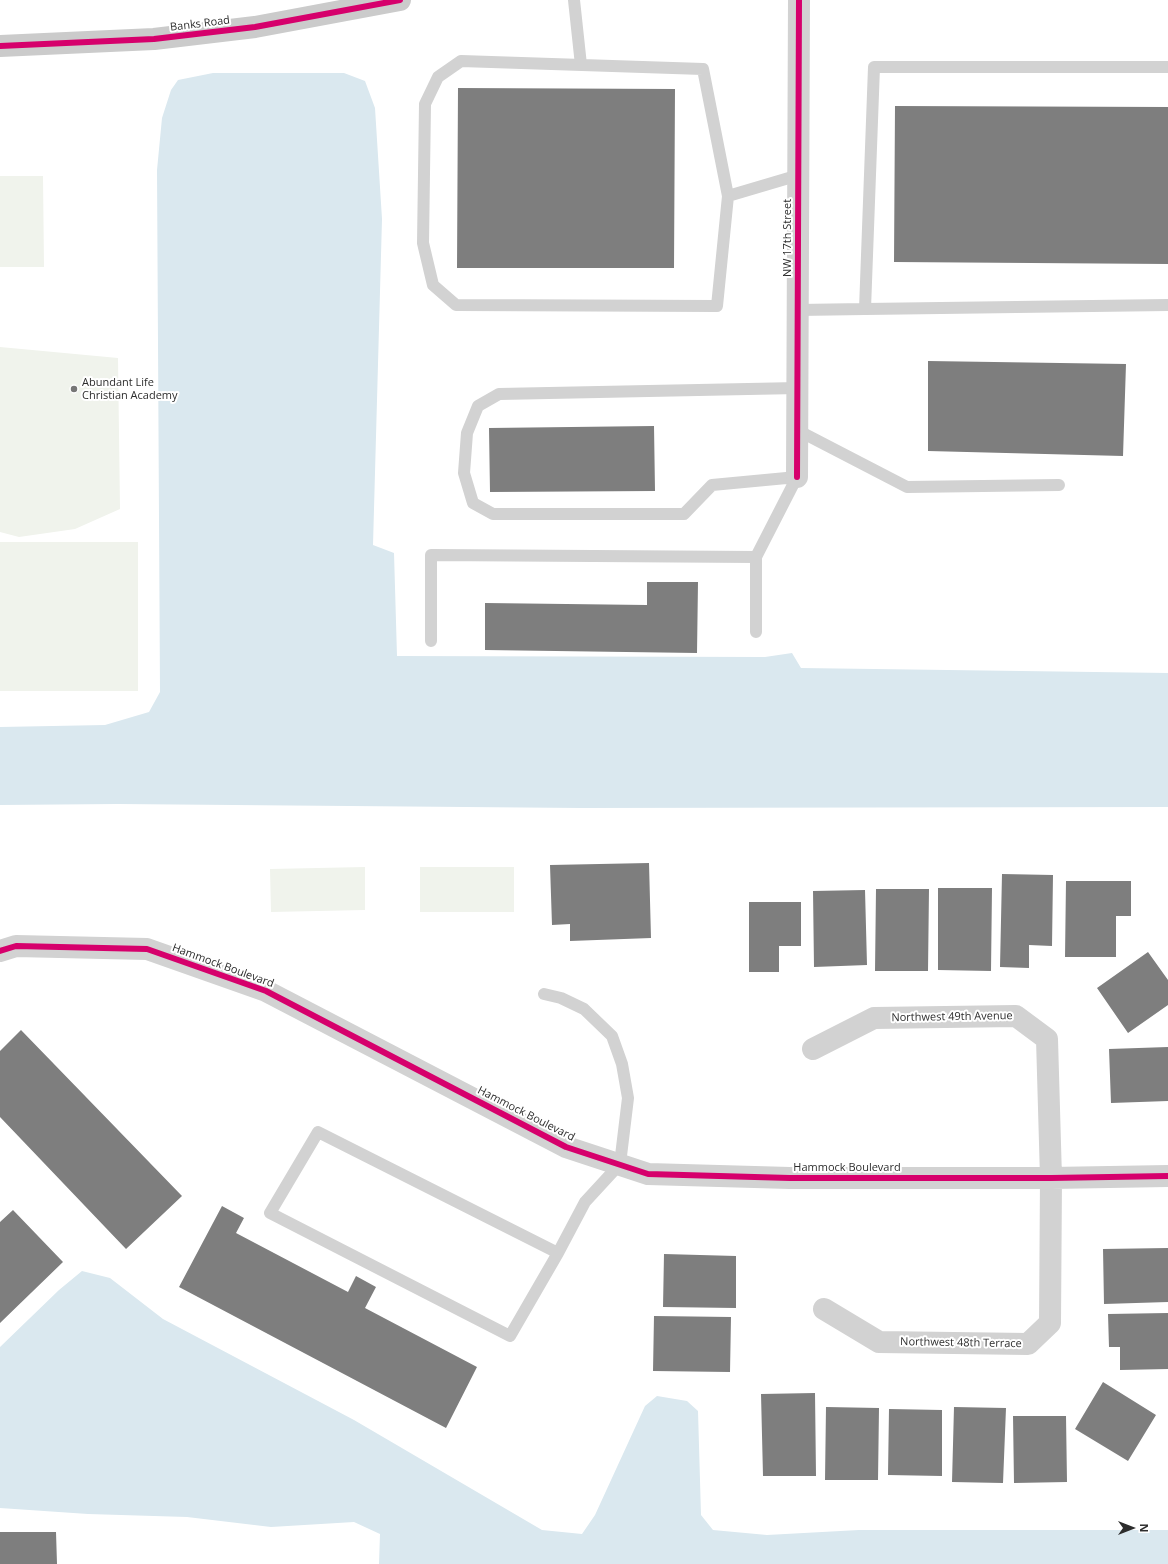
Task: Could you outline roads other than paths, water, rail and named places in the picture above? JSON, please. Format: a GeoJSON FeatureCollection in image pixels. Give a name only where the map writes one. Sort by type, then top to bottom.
{"type":"FeatureCollection","features":[{"type":"Feature","properties":{"kind":"street","name":"Banks Road"},"geometry":{"type":"LineString","coordinates":[[0,46],[154,39],[255,27],[400,0]]}},
{"type":"Feature","properties":{"kind":"street","name":"NW 17th Street"},"geometry":{"type":"LineString","coordinates":[[797,477],[799,0]]}},
{"type":"Feature","properties":{"kind":"street","name":"Hammock Boulevard"},"geometry":{"type":"LineString","coordinates":[[0,951],[16,946],[147,949],[266,991],[566,1147],[648,1174],[790,1178],[1051,1178],[1168,1176]]}},
{"type":"Feature","properties":{"kind":"street","name":"Northwest 49th Avenue"},"geometry":{"type":"LineString","coordinates":[[813,1049],[874,1018],[1016,1016],[1047,1039],[1051,1178]]}},
{"type":"Feature","properties":{"kind":"street","name":"Northwest 48th Terrace"},"geometry":{"type":"LineString","coordinates":[[824,1309],[879,1342],[1028,1344],[1050,1323],[1051,1178]]}},
{"type":"Feature","properties":{"kind":"lane"},"geometry":{"type":"LineString","coordinates":[[574,0],[581,65]]}},
{"type":"Feature","properties":{"kind":"lane"},"geometry":{"type":"LineString","coordinates":[[461,61],[703,70],[728,196],[717,306],[456,305],[433,285],[423,244],[425,104],[438,77],[461,61]]}},
{"type":"Feature","properties":{"kind":"lane"},"geometry":{"type":"LineString","coordinates":[[865,309],[874,67],[1168,67]]}},
{"type":"Feature","properties":{"kind":"lane"},"geometry":{"type":"LineString","coordinates":[[728,196],[799,175]]}},
{"type":"Feature","properties":{"kind":"lane"},"geometry":{"type":"LineString","coordinates":[[798,310],[1168,305]]}},
{"type":"Feature","properties":{"kind":"lane"},"geometry":{"type":"LineString","coordinates":[[797,477],[712,485],[684,514],[493,514],[473,503],[464,473],[467,433],[478,406],[499,394],[798,388]]}},
{"type":"Feature","properties":{"kind":"lane"},"geometry":{"type":"LineString","coordinates":[[797,430],[907,488],[1059,485]]}},
{"type":"Feature","properties":{"kind":"lane"},"geometry":{"type":"LineString","coordinates":[[756,632],[756,557],[797,477]]}},
{"type":"Feature","properties":{"kind":"lane"},"geometry":{"type":"LineString","coordinates":[[431,641],[431,555],[756,557]]}},
{"type":"Feature","properties":{"kind":"lane"},"geometry":{"type":"LineString","coordinates":[[544,994],[561,998],[584,1009],[612,1036],[622,1064],[628,1098],[620,1164],[585,1202],[558,1253],[510,1336],[270,1213],[318,1132],[558,1253]]}},
{"type":"Feature","properties":{"kind":"place","name":"Abundant Life Christian Academy"},"geometry":{"type":"Point","coordinates":[74,389]}}]}
